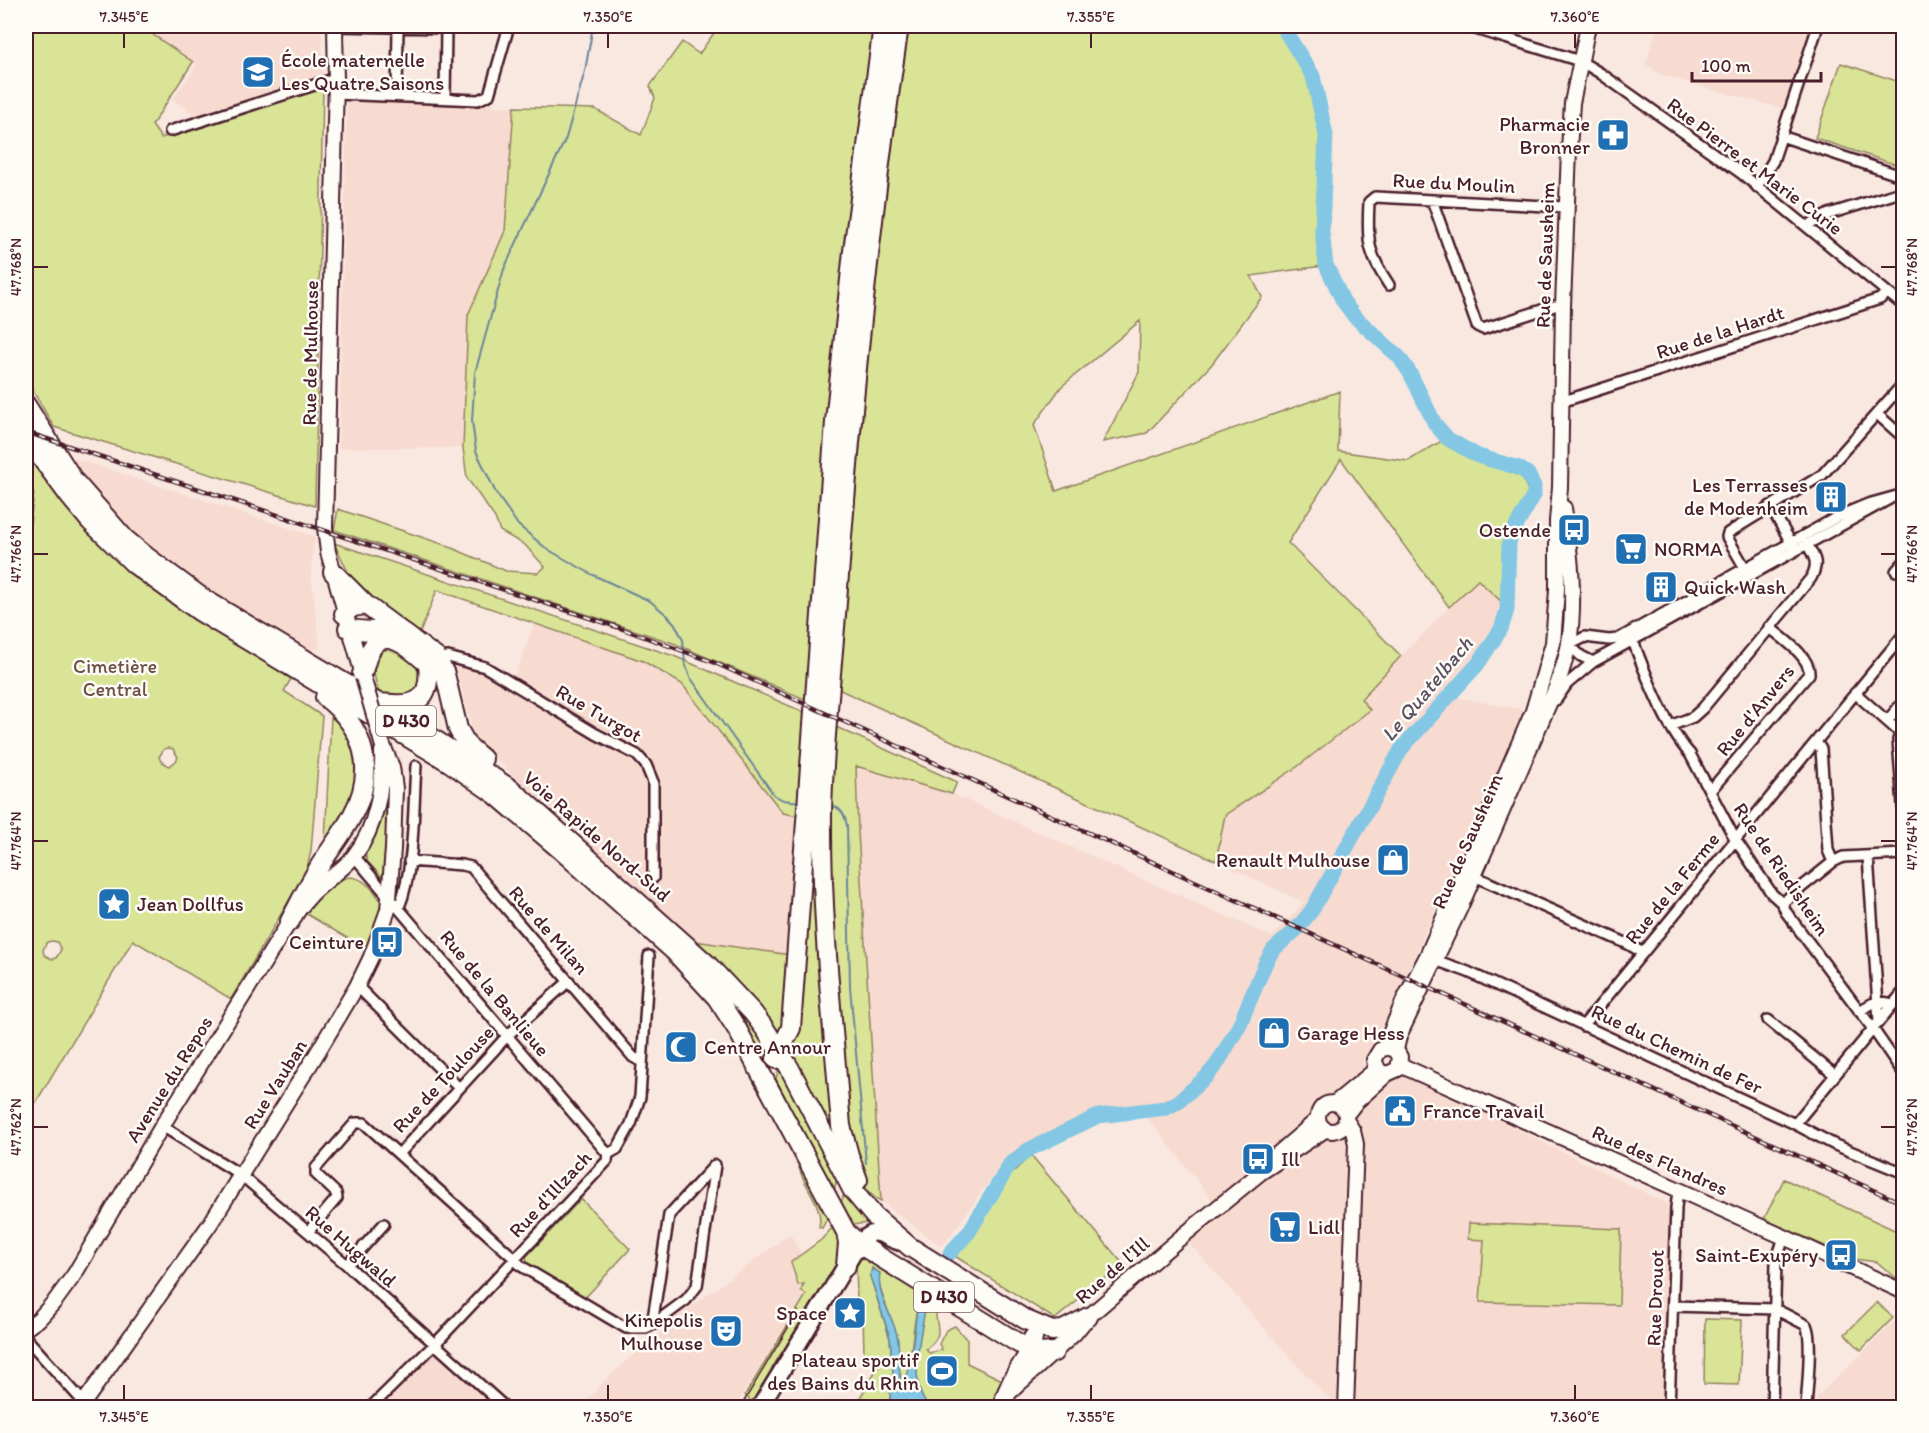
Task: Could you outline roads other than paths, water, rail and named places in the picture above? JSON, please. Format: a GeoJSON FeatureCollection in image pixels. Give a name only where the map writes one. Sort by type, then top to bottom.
{"type":"FeatureCollection","features":[{"type":"Feature","properties":{"kind":"highway"},"geometry":{"type":"LineString","coordinates":[[765,1079],[791,1028],[814,815],[840,366],[883,26]]}},
{"type":"Feature","properties":{"kind":"highway"},"geometry":{"type":"LineString","coordinates":[[815,794],[876,189],[899,26]]}},
{"type":"Feature","properties":{"kind":"highway","name":"Voie Rapide Nord-Sud"},"geometry":{"type":"LineString","coordinates":[[26,405],[74,481],[125,539],[204,599],[378,703],[511,789],[707,964],[753,1013],[780,1052],[857,1198],[903,1241],[1026,1320],[1052,1331],[1063,1330],[1088,1317]]}},
{"type":"Feature","properties":{"kind":"highway","name":"Voie Rapide Nord-Sud"},"geometry":{"type":"LineString","coordinates":[[26,431],[39,455],[70,496],[90,520],[134,564],[198,611],[449,762],[525,818],[697,974],[717,998],[737,1029],[852,1238]]}},
{"type":"Feature","properties":{"kind":"highway"},"geometry":{"type":"LineString","coordinates":[[333,572],[366,605],[433,661],[445,674],[458,729],[467,745],[493,768],[511,789]]}},
{"type":"Feature","properties":{"kind":"highway"},"geometry":{"type":"LineString","coordinates":[[366,605],[353,607],[346,621],[358,631],[384,632],[433,661]]}},
{"type":"Feature","properties":{"kind":"highway"},"geometry":{"type":"LineString","coordinates":[[363,675],[369,652],[376,643],[397,640]]}},
{"type":"Feature","properties":{"kind":"highway"},"geometry":{"type":"LineString","coordinates":[[378,703],[411,704],[419,699],[426,691],[433,661]]}},
{"type":"Feature","properties":{"kind":"highway"},"geometry":{"type":"LineString","coordinates":[[282,662],[305,684],[336,706],[350,721],[361,740],[364,768],[361,796],[353,814],[318,869],[290,921]]}},
{"type":"Feature","properties":{"kind":"highway"},"geometry":{"type":"LineString","coordinates":[[814,815],[823,875],[841,1125],[859,1182],[870,1200],[903,1241]]}},
{"type":"Feature","properties":{"kind":"highway"},"geometry":{"type":"LineString","coordinates":[[846,1266],[848,1243],[852,1238]]}},
{"type":"Feature","properties":{"kind":"highway","name":"D 430"},"geometry":{"type":"LineString","coordinates":[[852,1238],[1031,1350],[1040,1353],[1054,1352]]}},
{"type":"Feature","properties":{"kind":"highway"},"geometry":{"type":"LineString","coordinates":[[1003,1402],[1014,1377],[1031,1350],[1033,1336],[1026,1320]]}},
{"type":"Feature","properties":{"kind":"main road","name":"Rue de Mulhouse"},"geometry":{"type":"LineString","coordinates":[[335,26],[336,87],[325,528],[333,572],[382,743]]}},
{"type":"Feature","properties":{"kind":"main road","name":"Rue de Sausheim"},"geometry":{"type":"LineString","coordinates":[[1469,874],[1533,711],[1553,644],[1557,590],[1566,207],[1572,103],[1588,26]]}},
{"type":"Feature","properties":{"kind":"main road","name":"Rue de Sausheim"},"geometry":{"type":"LineString","coordinates":[[1390,1049],[1399,1036],[1431,958],[1546,714],[1558,683],[1569,645],[1572,617],[1568,545],[1560,488]]}},
{"type":"Feature","properties":{"kind":"main road"},"geometry":{"type":"LineString","coordinates":[[354,856],[373,819],[379,799],[382,743]]}},
{"type":"Feature","properties":{"kind":"main road","name":"Rue Vauban"},"geometry":{"type":"LineString","coordinates":[[84,1406],[210,1224],[357,986],[388,910],[394,902],[395,788],[392,767],[382,743]]}},
{"type":"Feature","properties":{"kind":"main road","name":"Avenue du Repos"},"geometry":{"type":"LineString","coordinates":[[26,1328],[39,1319],[74,1275],[162,1126],[290,921],[312,894],[354,856]]}},
{"type":"Feature","properties":{"kind":"main road"},"geometry":{"type":"LineString","coordinates":[[1335,1123],[1387,1074],[1395,1072],[1400,1065],[1400,1057],[1390,1049],[1375,1056],[1372,1072],[1335,1103],[1322,1107],[1335,1123],[1355,1138],[1346,1407]]}},
{"type":"Feature","properties":{"kind":"main road"},"geometry":{"type":"LineString","coordinates":[[1375,1065],[1379,1071],[1387,1074]]}},
{"type":"Feature","properties":{"kind":"main road","name":"Rue des Flandres"},"geometry":{"type":"LineString","coordinates":[[1400,1065],[1904,1292]]}},
{"type":"Feature","properties":{"kind":"main road"},"geometry":{"type":"LineString","coordinates":[[1335,1103],[1342,1107],[1335,1123]]}},
{"type":"Feature","properties":{"kind":"main road","name":"Rue de l'Ill"},"geometry":{"type":"LineString","coordinates":[[1003,1402],[1074,1334],[1088,1317],[1260,1173],[1281,1150],[1335,1123]]}},
{"type":"Feature","properties":{"kind":"main road"},"geometry":{"type":"LineString","coordinates":[[852,1238],[873,1232],[903,1241]]}},
{"type":"Feature","properties":{"kind":"main road"},"geometry":{"type":"LineString","coordinates":[[759,1407],[846,1266]]}},
{"type":"Feature","properties":{"kind":"street"},"geometry":{"type":"LineString","coordinates":[[335,26],[446,28],[472,26]]}},
{"type":"Feature","properties":{"kind":"street"},"geometry":{"type":"LineString","coordinates":[[170,131],[327,81],[336,87],[397,96],[478,100],[489,95],[509,26]]}},
{"type":"Feature","properties":{"kind":"street","name":"Rue Pierre et Marie Curie"},"geometry":{"type":"LineString","coordinates":[[1466,26],[1580,61],[1679,129],[1757,187],[1904,306]]}},
{"type":"Feature","properties":{"kind":"street"},"geometry":{"type":"LineString","coordinates":[[1757,187],[1773,161],[1818,26]]}},
{"type":"Feature","properties":{"kind":"street"},"geometry":{"type":"LineString","coordinates":[[397,96],[398,27]]}},
{"type":"Feature","properties":{"kind":"street"},"geometry":{"type":"LineString","coordinates":[[445,98],[446,28]]}},
{"type":"Feature","properties":{"kind":"street"},"geometry":{"type":"LineString","coordinates":[[1781,136],[1904,177]]}},
{"type":"Feature","properties":{"kind":"street"},"geometry":{"type":"LineString","coordinates":[[1808,226],[1829,214],[1904,190]]}},
{"type":"Feature","properties":{"kind":"street","name":"Rue du Moulin"},"geometry":{"type":"LineString","coordinates":[[1389,285],[1370,253],[1367,234],[1369,202],[1375,197],[1566,207]]}},
{"type":"Feature","properties":{"kind":"street"},"geometry":{"type":"LineString","coordinates":[[1432,200],[1477,326],[1483,329],[1554,306],[1563,306]]}},
{"type":"Feature","properties":{"kind":"street","name":"Rue de la Hardt"},"geometry":{"type":"LineString","coordinates":[[1561,402],[1880,299],[1887,292]]}},
{"type":"Feature","properties":{"kind":"street"},"geometry":{"type":"LineString","coordinates":[[1745,568],[1727,537],[1728,532],[1822,475],[1904,383]]}},
{"type":"Feature","properties":{"kind":"street"},"geometry":{"type":"LineString","coordinates":[[1877,414],[1904,438]]}},
{"type":"Feature","properties":{"kind":"street"},"geometry":{"type":"LineString","coordinates":[[1553,644],[1569,645],[1585,637],[1609,640],[1631,638],[1793,546],[1839,516],[1868,504],[1904,494]]}},
{"type":"Feature","properties":{"kind":"street"},"geometry":{"type":"LineString","coordinates":[[1546,714],[1567,684],[1593,662],[1631,638],[1745,568],[1793,546],[1807,544],[1891,498]]}},
{"type":"Feature","properties":{"kind":"street"},"geometry":{"type":"LineString","coordinates":[[1770,506],[1793,546]]}},
{"type":"Feature","properties":{"kind":"street"},"geometry":{"type":"LineString","coordinates":[[1670,726],[1693,717],[1703,708],[1811,578],[1816,567],[1807,544]]}},
{"type":"Feature","properties":{"kind":"street"},"geometry":{"type":"LineString","coordinates":[[1896,571],[1904,562]]}},
{"type":"Feature","properties":{"kind":"street","name":"Rue d'Anvers"},"geometry":{"type":"LineString","coordinates":[[1710,791],[1809,674],[1810,668],[1807,660],[1769,627]]}},
{"type":"Feature","properties":{"kind":"street","name":"Rue de la Ferme"},"geometry":{"type":"LineString","coordinates":[[1583,1026],[1904,634]]}},
{"type":"Feature","properties":{"kind":"street","name":"Rue de Riedisheim"},"geometry":{"type":"LineString","coordinates":[[1631,638],[1670,726],[1689,754],[1736,839],[1773,894],[1782,903],[1786,912],[1904,1074]]}},
{"type":"Feature","properties":{"kind":"street"},"geometry":{"type":"LineString","coordinates":[[1569,645],[1581,656],[1593,662]]}},
{"type":"Feature","properties":{"kind":"street","name":"Rue Turgot"},"geometry":{"type":"LineString","coordinates":[[433,661],[448,657],[485,667],[596,734],[637,755],[646,765],[653,782],[653,878]]}},
{"type":"Feature","properties":{"kind":"street"},"geometry":{"type":"LineString","coordinates":[[1855,693],[1902,735],[1898,740],[1904,818]]}},
{"type":"Feature","properties":{"kind":"street"},"geometry":{"type":"LineString","coordinates":[[1887,721],[1904,701]]}},
{"type":"Feature","properties":{"kind":"street"},"geometry":{"type":"LineString","coordinates":[[1816,742],[1821,749],[1828,850],[1833,862]]}},
{"type":"Feature","properties":{"kind":"street","name":"Rue Vauban"},"geometry":{"type":"LineString","coordinates":[[394,902],[404,893],[409,861],[416,766]]}},
{"type":"Feature","properties":{"kind":"street"},"geometry":{"type":"LineString","coordinates":[[1782,903],[1833,862],[1843,857],[1903,853]]}},
{"type":"Feature","properties":{"kind":"street","name":"Rue de la Banlieue"},"geometry":{"type":"LineString","coordinates":[[354,856],[608,1154]]}},
{"type":"Feature","properties":{"kind":"street"},"geometry":{"type":"LineString","coordinates":[[1868,856],[1879,1021]]}},
{"type":"Feature","properties":{"kind":"street","name":"Rue de Milan"},"geometry":{"type":"LineString","coordinates":[[409,861],[471,867],[633,1056],[642,1062]]}},
{"type":"Feature","properties":{"kind":"street"},"geometry":{"type":"LineString","coordinates":[[1469,874],[1628,944],[1643,953]]}},
{"type":"Feature","properties":{"kind":"street","name":"Rue d'Illzach"},"geometry":{"type":"LineString","coordinates":[[370,1407],[435,1344],[607,1161],[608,1154],[617,1149],[637,1111],[640,1097],[649,956]]}},
{"type":"Feature","properties":{"kind":"street","name":"Rue du Chemin de Fer"},"geometry":{"type":"LineString","coordinates":[[1431,958],[1468,972],[1795,1124],[1835,1145],[1904,1173]]}},
{"type":"Feature","properties":{"kind":"street","name":"Rue de Toulouse"},"geometry":{"type":"LineString","coordinates":[[399,1154],[508,1035],[569,981]]}},
{"type":"Feature","properties":{"kind":"street"},"geometry":{"type":"LineString","coordinates":[[357,986],[459,1088]]}},
{"type":"Feature","properties":{"kind":"street"},"geometry":{"type":"LineString","coordinates":[[1795,1124],[1904,991]]}},
{"type":"Feature","properties":{"kind":"street"},"geometry":{"type":"LineString","coordinates":[[1859,1011],[1877,1001],[1893,1004]]}},
{"type":"Feature","properties":{"kind":"street"},"geometry":{"type":"LineString","coordinates":[[1768,1020],[1835,1076]]}},
{"type":"Feature","properties":{"kind":"street"},"geometry":{"type":"LineString","coordinates":[[308,1232],[336,1198],[336,1193],[316,1174],[316,1168],[355,1123],[364,1123],[521,1266],[626,1328],[646,1328],[652,1325],[686,1300],[697,1286],[715,1165],[669,1215],[652,1325]]}},
{"type":"Feature","properties":{"kind":"street","name":"Rue Hugwald"},"geometry":{"type":"LineString","coordinates":[[162,1126],[241,1175],[506,1407]]}},
{"type":"Feature","properties":{"kind":"street"},"geometry":{"type":"LineString","coordinates":[[700,1180],[708,1179],[712,1184]]}},
{"type":"Feature","properties":{"kind":"street","name":"Rue Drouot"},"geometry":{"type":"LineString","coordinates":[[1669,1407],[1678,1190]]}},
{"type":"Feature","properties":{"kind":"street"},"geometry":{"type":"LineString","coordinates":[[347,1266],[384,1224]]}},
{"type":"Feature","properties":{"kind":"street"},"geometry":{"type":"LineString","coordinates":[[1772,1407],[1777,1256],[1784,1236]]}},
{"type":"Feature","properties":{"kind":"street"},"geometry":{"type":"LineString","coordinates":[[1673,1306],[1775,1309],[1808,1327],[1806,1407]]}},
{"type":"Feature","properties":{"kind":"street"},"geometry":{"type":"LineString","coordinates":[[26,1338],[84,1406]]}},
{"type":"Feature","properties":{"kind":"water"},"geometry":{"type":"Polygon","coordinates":[[[872,1268],[880,1273],[882,1296],[895,1327],[903,1386],[911,1356],[919,1296],[927,1300],[919,1341],[917,1371],[922,1397],[929,1407],[889,1407],[893,1371],[890,1338],[870,1276],[872,1268]]]}},
{"type":"Feature","properties":{"kind":"waterway"},"geometry":{"type":"LineString","coordinates":[[593,26],[585,71],[566,138],[504,269],[475,373],[472,421],[476,451],[496,493],[518,525],[547,549],[593,575],[650,601],[668,616],[683,640],[685,663],[690,677],[774,795],[783,800],[801,802]]}},
{"type":"Feature","properties":{"kind":"waterway","name":"Le Quatelbach"},"geometry":{"type":"LineString","coordinates":[[950,1253],[969,1232],[1010,1164],[1028,1150],[1098,1116],[1166,1108],[1178,1102],[1206,1077],[1217,1064],[1239,1026],[1273,950],[1296,930],[1312,910],[1402,748],[1478,664],[1501,629],[1507,610],[1509,542],[1534,495],[1534,486],[1528,474],[1519,468],[1478,456],[1448,439],[1435,424],[1410,373],[1399,357],[1354,316],[1343,301],[1326,265],[1322,231],[1326,135],[1313,76],[1282,26]]}},
{"type":"Feature","properties":{"kind":"waterway"},"geometry":{"type":"LineString","coordinates":[[830,805],[842,812],[847,826],[850,987],[866,1163]]}},
{"type":"Feature","properties":{"kind":"tram line"},"geometry":{"type":"LineString","coordinates":[[740,1408],[798,1311]]}},
{"type":"Feature","properties":{"kind":"railway"},"geometry":{"type":"LineString","coordinates":[[26,432],[620,628],[713,662],[1904,1204]]}},
{"type":"Feature","properties":{"kind":"place","name":"École maternelle Les Quatre Saisons"},"geometry":{"type":"Point","coordinates":[258,72]}},
{"type":"Feature","properties":{"kind":"place","name":"Pharmacie Bronner"},"geometry":{"type":"Point","coordinates":[1613,135]}},
{"type":"Feature","properties":{"kind":"place","name":"Les Terrasses de Modenheim"},"geometry":{"type":"Point","coordinates":[1831,497]}},
{"type":"Feature","properties":{"kind":"place","name":"Ostende"},"geometry":{"type":"Point","coordinates":[1574,530]}},
{"type":"Feature","properties":{"kind":"place","name":"NORMA"},"geometry":{"type":"Point","coordinates":[1631,549]}},
{"type":"Feature","properties":{"kind":"place","name":"Quick Wash"},"geometry":{"type":"Point","coordinates":[1661,587]}},
{"type":"Feature","properties":{"kind":"place","name":"Renault Mulhouse"},"geometry":{"type":"Point","coordinates":[1393,860]}},
{"type":"Feature","properties":{"kind":"place","name":"Jean Dollfus"},"geometry":{"type":"Point","coordinates":[114,904]}},
{"type":"Feature","properties":{"kind":"place","name":"Ceinture"},"geometry":{"type":"Point","coordinates":[387,942]}},
{"type":"Feature","properties":{"kind":"place","name":"Garage Hess"},"geometry":{"type":"Point","coordinates":[1274,1033]}},
{"type":"Feature","properties":{"kind":"place","name":"Centre Annour"},"geometry":{"type":"Point","coordinates":[681,1047]}},
{"type":"Feature","properties":{"kind":"place","name":"France Travail"},"geometry":{"type":"Point","coordinates":[1400,1111]}},
{"type":"Feature","properties":{"kind":"place","name":"Ill"},"geometry":{"type":"Point","coordinates":[1258,1159]}},
{"type":"Feature","properties":{"kind":"place","name":"Lidl"},"geometry":{"type":"Point","coordinates":[1285,1227]}},
{"type":"Feature","properties":{"kind":"place","name":"Saint-Exupéry"},"geometry":{"type":"Point","coordinates":[1841,1255]}},
{"type":"Feature","properties":{"kind":"place","name":"Space"},"geometry":{"type":"Point","coordinates":[850,1313]}},
{"type":"Feature","properties":{"kind":"place","name":"Kinepolis Mulhouse"},"geometry":{"type":"Point","coordinates":[726,1331]}},
{"type":"Feature","properties":{"kind":"place","name":"Plateau sportif des Bains du Rhin"},"geometry":{"type":"Point","coordinates":[942,1371]}},
{"type":"Feature","properties":{"kind":"park label","name":"Cimetière Central"},"geometry":{"type":"Point","coordinates":[115,678]}}]}
